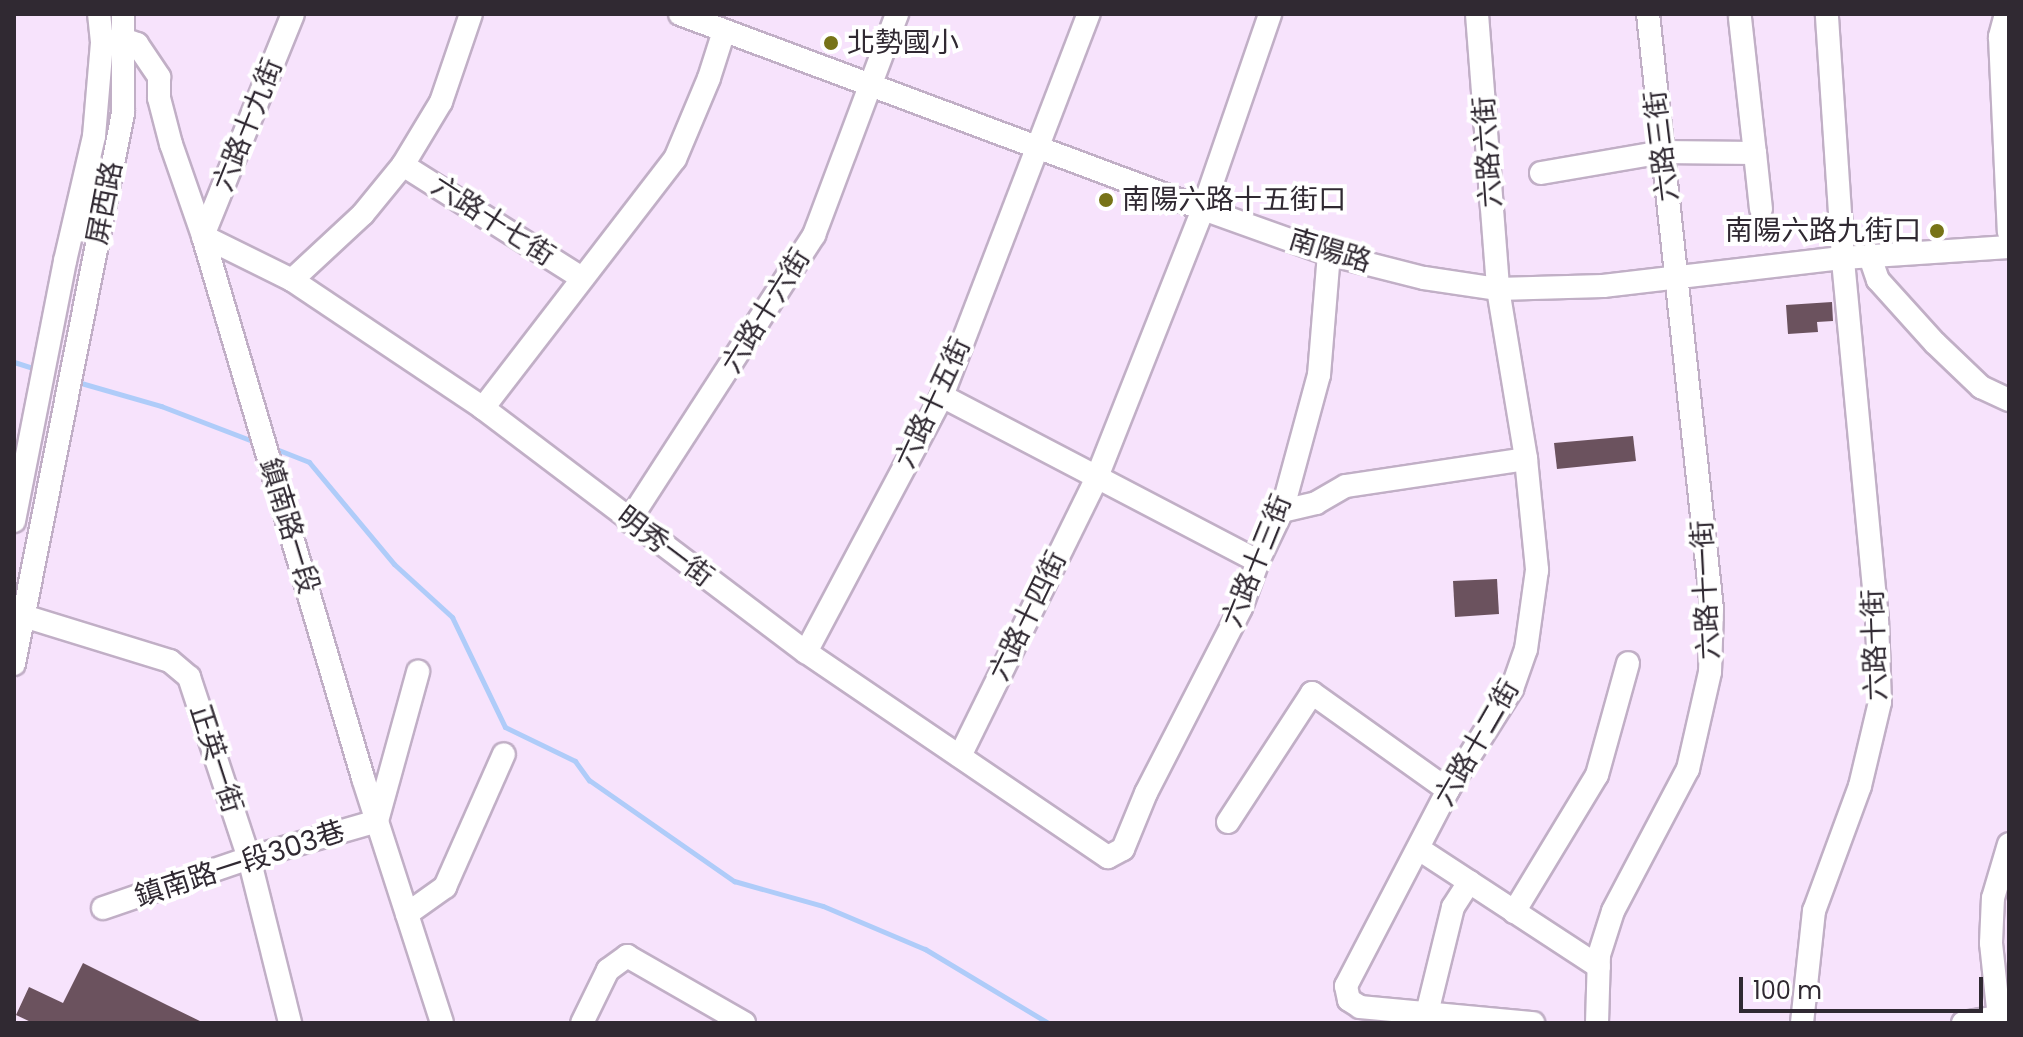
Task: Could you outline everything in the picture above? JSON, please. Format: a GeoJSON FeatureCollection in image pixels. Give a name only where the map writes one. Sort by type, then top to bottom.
{"type":"FeatureCollection","features":[{"type":"Feature","properties":{"kind":"street"},"geometry":{"type":"LineString","coordinates":[[99,14],[102,42],[126,40],[123,14]]}},
{"type":"Feature","properties":{"kind":"street","name":"六路十九街"},"geometry":{"type":"LineString","coordinates":[[203,236],[293,14]]}},
{"type":"Feature","properties":{"kind":"street"},"geometry":{"type":"LineString","coordinates":[[292,280],[363,214],[403,165],[441,102],[471,14]]}},
{"type":"Feature","properties":{"kind":"street","name":"南陽路"},"geometry":{"type":"LineString","coordinates":[[680,14],[1329,254],[1424,278],[1498,289],[1679,278],[1843,258],[2009,247]]}},
{"type":"Feature","properties":{"kind":"street","name":"六路十六街"},"geometry":{"type":"LineString","coordinates":[[629,521],[814,235],[897,14]]}},
{"type":"Feature","properties":{"kind":"street","name":"六路十五街"},"geometry":{"type":"LineString","coordinates":[[806,652],[942,396],[1089,14]]}},
{"type":"Feature","properties":{"kind":"street"},"geometry":{"type":"LineString","coordinates":[[1203,209],[1270,14]]}},
{"type":"Feature","properties":{"kind":"street","name":"六路六街"},"geometry":{"type":"LineString","coordinates":[[1477,14],[1498,289]]}},
{"type":"Feature","properties":{"kind":"street","name":"六路三街"},"geometry":{"type":"LineString","coordinates":[[1648,14],[1679,278]]}},
{"type":"Feature","properties":{"kind":"street"},"geometry":{"type":"LineString","coordinates":[[1827,14],[1843,258]]}},
{"type":"Feature","properties":{"kind":"street"},"geometry":{"type":"LineString","coordinates":[[2006,14],[2000,37],[2006,113],[2009,232]]}},
{"type":"Feature","properties":{"kind":"street"},"geometry":{"type":"LineString","coordinates":[[1740,18],[1761,209]]}},
{"type":"Feature","properties":{"kind":"street","name":"六路十七街"},"geometry":{"type":"LineString","coordinates":[[483,408],[675,159],[709,78],[724,31]]}},
{"type":"Feature","properties":{"kind":"street","name":"屏西路"},"geometry":{"type":"LineString","coordinates":[[18,614],[123,113],[126,40]]}},
{"type":"Feature","properties":{"kind":"street","name":"鎮南路一段"},"geometry":{"type":"LineString","coordinates":[[126,40],[137,44],[159,77],[159,98],[171,144],[203,236],[377,821],[442,1023]]}},
{"type":"Feature","properties":{"kind":"street","name":"屏西路"},"geometry":{"type":"LineString","coordinates":[[15,512],[88,173],[102,42]]}},
{"type":"Feature","properties":{"kind":"street"},"geometry":{"type":"LineString","coordinates":[[1541,173],[1662,152],[1755,153]]}},
{"type":"Feature","properties":{"kind":"street","name":"六路十七街"},"geometry":{"type":"LineString","coordinates":[[403,165],[582,278]]}},
{"type":"Feature","properties":{"kind":"street","name":"六路十四街"},"geometry":{"type":"LineString","coordinates":[[960,756],[1097,477],[1203,209]]}},
{"type":"Feature","properties":{"kind":"street","name":"明秀一街"},"geometry":{"type":"LineString","coordinates":[[203,236],[292,280],[483,408],[806,652],[1108,857],[1123,849]]}},
{"type":"Feature","properties":{"kind":"street","name":"六路十三街"},"geometry":{"type":"LineString","coordinates":[[1123,849],[1146,793],[1241,608],[1258,561],[1282,511],[1319,375],[1329,254]]}},
{"type":"Feature","properties":{"kind":"street"},"geometry":{"type":"LineString","coordinates":[[1870,257],[1878,280],[1935,343],[1981,387],[2009,400]]}},
{"type":"Feature","properties":{"kind":"street","name":"六路十街"},"geometry":{"type":"LineString","coordinates":[[1802,1023],[1814,911],[1860,786],[1880,702],[1877,620],[1843,258]]}},
{"type":"Feature","properties":{"kind":"street","name":"六路十一街"},"geometry":{"type":"LineString","coordinates":[[1597,1023],[1599,955],[1613,911],[1688,769],[1710,672],[1712,609],[1679,278]]}},
{"type":"Feature","properties":{"kind":"street","name":"六路十二街"},"geometry":{"type":"LineString","coordinates":[[1427,1013],[1360,1007],[1349,1000],[1346,986],[1448,790],[1512,689],[1526,649],[1537,570],[1526,459],[1498,289]]}},
{"type":"Feature","properties":{"kind":"street"},"geometry":{"type":"LineString","coordinates":[[942,396],[1258,561]]}},
{"type":"Feature","properties":{"kind":"street"},"geometry":{"type":"LineString","coordinates":[[1282,511],[1316,503],[1346,486],[1526,459]]}},
{"type":"Feature","properties":{"kind":"street"},"geometry":{"type":"LineString","coordinates":[[14,664],[18,614]]}},
{"type":"Feature","properties":{"kind":"street","name":"正英一街"},"geometry":{"type":"LineString","coordinates":[[18,614],[170,661],[189,677],[249,858],[290,1023]]}},
{"type":"Feature","properties":{"kind":"street"},"geometry":{"type":"LineString","coordinates":[[1514,912],[1597,775],[1628,663]]}},
{"type":"Feature","properties":{"kind":"street"},"geometry":{"type":"LineString","coordinates":[[377,821],[418,672]]}},
{"type":"Feature","properties":{"kind":"street"},"geometry":{"type":"LineString","coordinates":[[1228,822],[1312,693],[1448,790]]}},
{"type":"Feature","properties":{"kind":"street"},"geometry":{"type":"LineString","coordinates":[[407,914],[445,887],[504,754]]}},
{"type":"Feature","properties":{"kind":"street","name":"鎮南路一段303巷"},"geometry":{"type":"LineString","coordinates":[[103,908],[249,858],[377,821]]}},
{"type":"Feature","properties":{"kind":"street"},"geometry":{"type":"LineString","coordinates":[[1963,1023],[2004,1017],[1991,943],[1993,898],[2009,844]]}},
{"type":"Feature","properties":{"kind":"street"},"geometry":{"type":"LineString","coordinates":[[1419,849],[1599,967]]}},
{"type":"Feature","properties":{"kind":"street"},"geometry":{"type":"LineString","coordinates":[[1469,882],[1453,907],[1427,1013],[1533,1023]]}},
{"type":"Feature","properties":{"kind":"street"},"geometry":{"type":"LineString","coordinates":[[582,1023],[608,970],[627,956],[744,1023]]}},
{"type":"Feature","properties":{"kind":"building"},"geometry":{"type":"Polygon","coordinates":[[[1832,302],[1833,321],[1817,322],[1818,332],[1788,334],[1786,305],[1832,302]]]}},
{"type":"Feature","properties":{"kind":"building"},"geometry":{"type":"Polygon","coordinates":[[[1633,436],[1636,461],[1557,469],[1554,443],[1633,436]]]}},
{"type":"Feature","properties":{"kind":"building"},"geometry":{"type":"Polygon","coordinates":[[[1497,579],[1499,614],[1455,617],[1453,581],[1497,579]]]}},
{"type":"Feature","properties":{"kind":"building"},"geometry":{"type":"Polygon","coordinates":[[[83,963],[204,1023],[33,1023],[16,1015],[29,987],[63,1003],[83,963]]]}},
{"type":"Feature","properties":{"kind":"waterway"},"geometry":{"type":"LineString","coordinates":[[14,362],[38,370]]}},
{"type":"Feature","properties":{"kind":"waterway"},"geometry":{"type":"LineString","coordinates":[[74,381],[161,406],[258,443]]}},
{"type":"Feature","properties":{"kind":"waterway"},"geometry":{"type":"LineString","coordinates":[[271,447],[309,462],[394,564],[452,617],[505,727],[575,761],[589,780],[734,881],[823,906],[925,949],[1048,1023]]}},
{"type":"Feature","properties":{"kind":"place","name":"北勢國小"},"geometry":{"type":"Point","coordinates":[831,43]}},
{"type":"Feature","properties":{"kind":"place","name":"南陽六路十五街口"},"geometry":{"type":"Point","coordinates":[1106,200]}},
{"type":"Feature","properties":{"kind":"place","name":"南陽六路九街口"},"geometry":{"type":"Point","coordinates":[1937,231]}}]}
